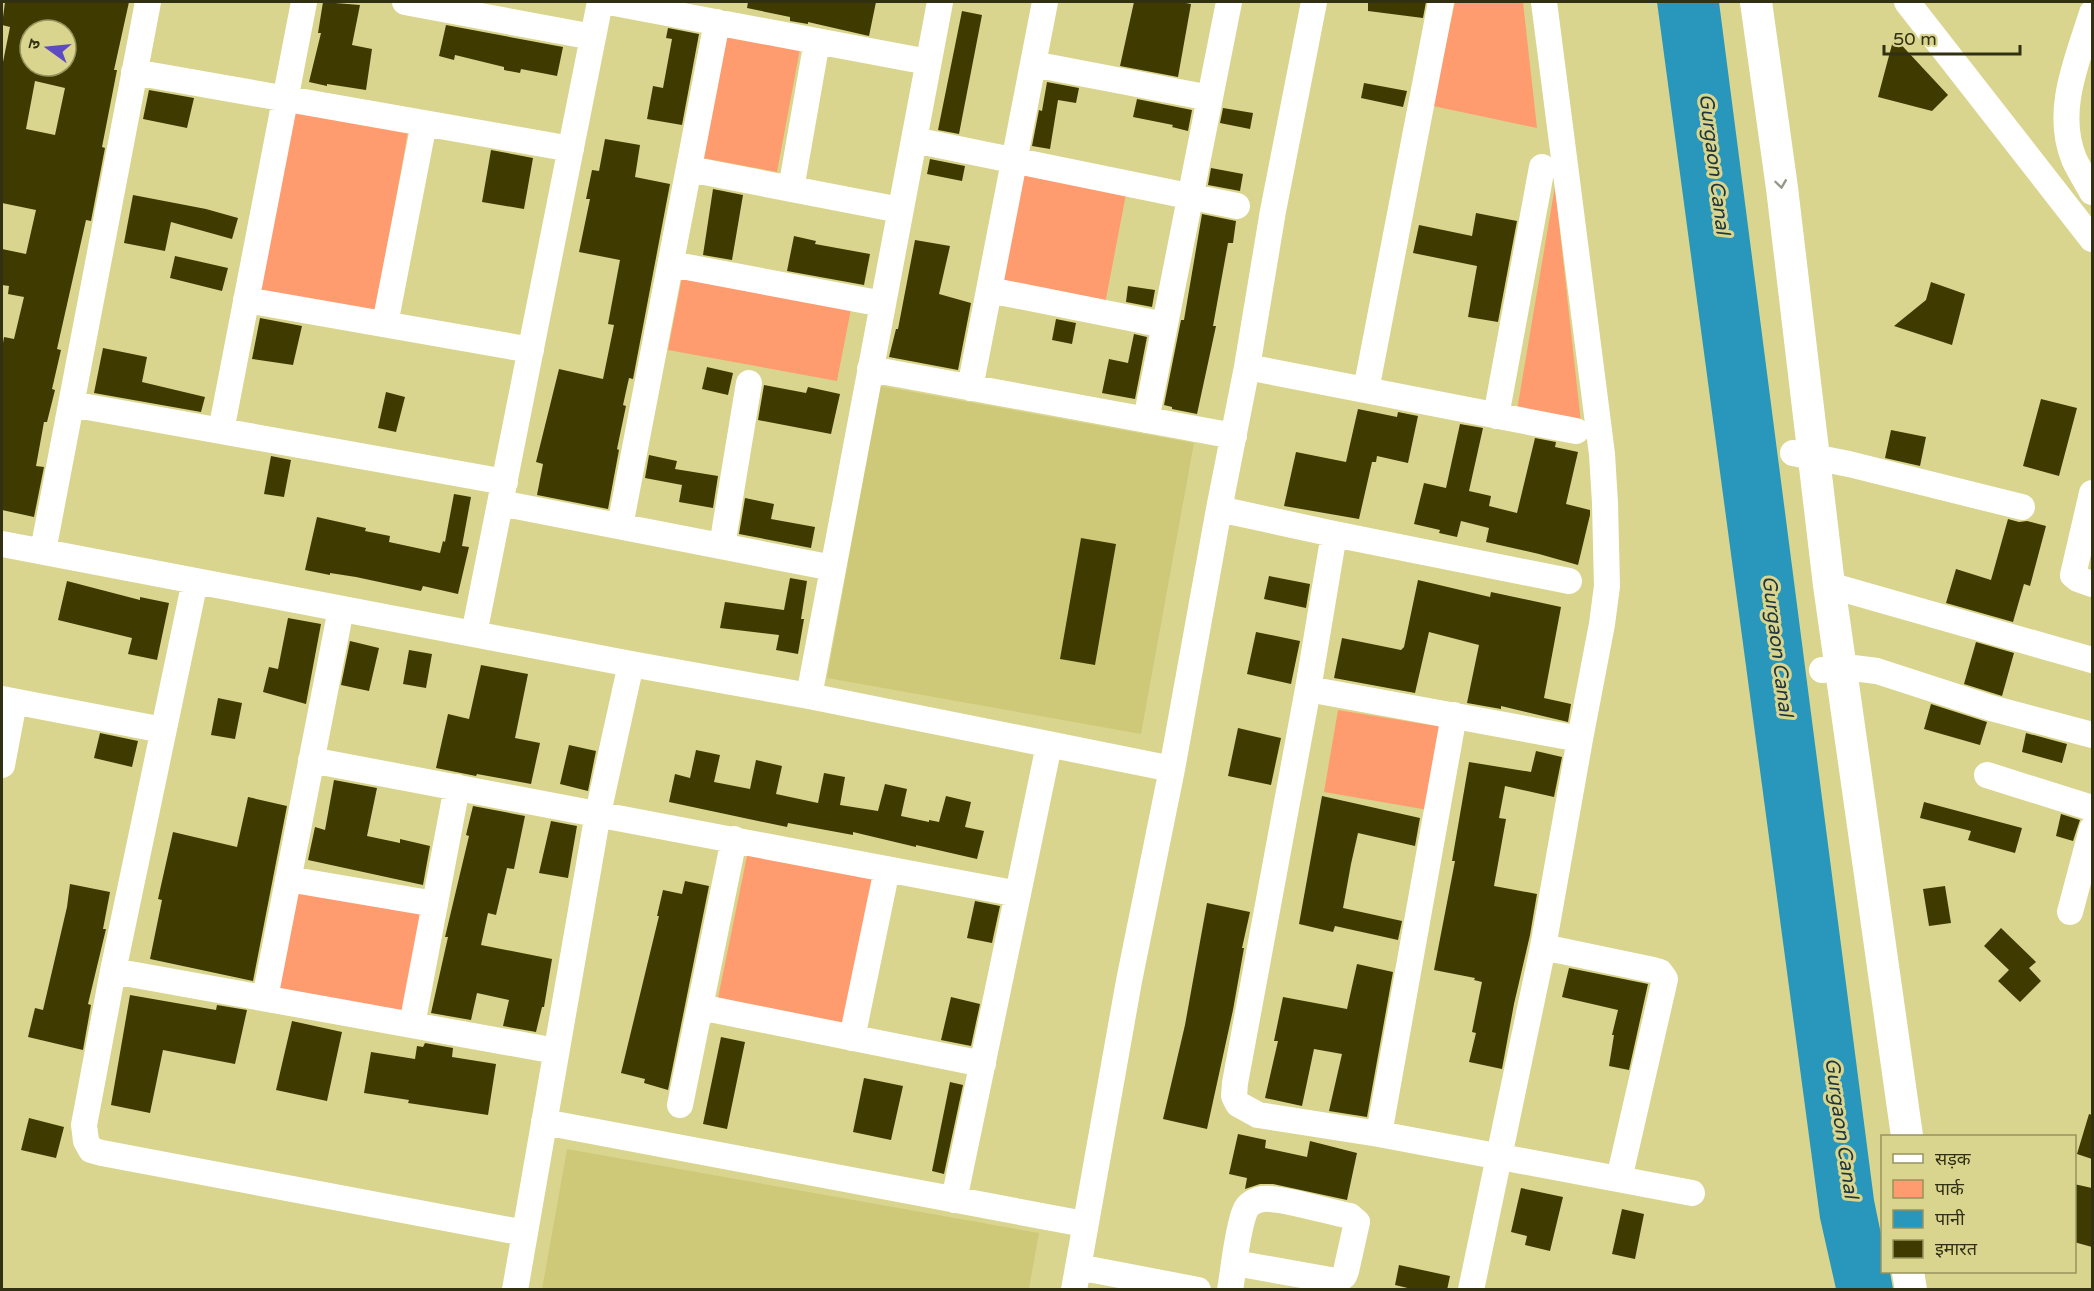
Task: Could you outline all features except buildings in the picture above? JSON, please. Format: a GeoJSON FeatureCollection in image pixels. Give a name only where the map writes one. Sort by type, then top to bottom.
{"type":"FeatureCollection","features":[{"type":"Feature","properties":{"kind":"main road"},"geometry":{"type":"LineString","coordinates":[[1738,2],[1832,670],[1888,1135]]}},
{"type":"Feature","properties":{"kind":"main road"},"geometry":{"type":"LineString","coordinates":[[1756,2],[1782,188],[1803,454],[1829,585],[1832,670],[1907,1135]]}},
{"type":"Feature","properties":{"kind":"main road"},"geometry":{"type":"LineString","coordinates":[[1908,1273],[1911,1290]]}},
{"type":"Feature","properties":{"kind":"main road"},"geometry":{"type":"LineString","coordinates":[[1925,1273],[1928,1290]]}},
{"type":"Feature","properties":{"kind":"street"},"geometry":{"type":"LineString","coordinates":[[43,552],[148,2]]}},
{"type":"Feature","properties":{"kind":"street"},"geometry":{"type":"LineString","coordinates":[[221,431],[304,2]]}},
{"type":"Feature","properties":{"kind":"street"},"geometry":{"type":"LineString","coordinates":[[405,2],[437,4],[593,37]]}},
{"type":"Feature","properties":{"kind":"street"},"geometry":{"type":"LineString","coordinates":[[474,634],[600,2]]}},
{"type":"Feature","properties":{"kind":"street"},"geometry":{"type":"LineString","coordinates":[[609,2],[928,62]]}},
{"type":"Feature","properties":{"kind":"street"},"geometry":{"type":"LineString","coordinates":[[809,696],[940,2]]}},
{"type":"Feature","properties":{"kind":"street"},"geometry":{"type":"LineString","coordinates":[[970,388],[1045,2]]}},
{"type":"Feature","properties":{"kind":"street"},"geometry":{"type":"LineString","coordinates":[[1146,420],[1229,2]]}},
{"type":"Feature","properties":{"kind":"street"},"geometry":{"type":"LineString","coordinates":[[1198,1290],[1076,1278],[1129,981],[1172,769],[1247,367],[1273,211],[1314,2]]}},
{"type":"Feature","properties":{"kind":"street"},"geometry":{"type":"LineString","coordinates":[[1366,390],[1441,2]]}},
{"type":"Feature","properties":{"kind":"street"},"geometry":{"type":"LineString","coordinates":[[1471,1290],[1543,947],[1605,606],[1605,503],[1600,439],[1544,2]]}},
{"type":"Feature","properties":{"kind":"street"},"geometry":{"type":"LineString","coordinates":[[1907,2],[2092,239]]}},
{"type":"Feature","properties":{"kind":"street"},"geometry":{"type":"LineString","coordinates":[[2092,13],[2068,89],[2066,127],[2074,159],[2092,192]]}},
{"type":"Feature","properties":{"kind":"street"},"geometry":{"type":"LineString","coordinates":[[620,526],[717,22]]}},
{"type":"Feature","properties":{"kind":"street"},"geometry":{"type":"LineString","coordinates":[[791,189],[817,41]]}},
{"type":"Feature","properties":{"kind":"street"},"geometry":{"type":"LineString","coordinates":[[1033,64],[1210,98]]}},
{"type":"Feature","properties":{"kind":"street"},"geometry":{"type":"LineString","coordinates":[[134,72],[571,149]]}},
{"type":"Feature","properties":{"kind":"street"},"geometry":{"type":"LineString","coordinates":[[385,324],[424,123]]}},
{"type":"Feature","properties":{"kind":"street"},"geometry":{"type":"LineString","coordinates":[[914,140],[1237,206]]}},
{"type":"Feature","properties":{"kind":"street"},"geometry":{"type":"LineString","coordinates":[[1496,416],[1542,167]]}},
{"type":"Feature","properties":{"kind":"street"},"geometry":{"type":"LineString","coordinates":[[689,169],[900,210]]}},
{"type":"Feature","properties":{"kind":"street"},"geometry":{"type":"LineString","coordinates":[[670,264],[883,304]]}},
{"type":"Feature","properties":{"kind":"street"},"geometry":{"type":"LineString","coordinates":[[989,290],[1165,325]]}},
{"type":"Feature","properties":{"kind":"street"},"geometry":{"type":"LineString","coordinates":[[246,300],[531,350]]}},
{"type":"Feature","properties":{"kind":"street"},"geometry":{"type":"LineString","coordinates":[[1247,367],[1576,431]]}},
{"type":"Feature","properties":{"kind":"street"},"geometry":{"type":"LineString","coordinates":[[870,369],[1234,436]]}},
{"type":"Feature","properties":{"kind":"street"},"geometry":{"type":"LineString","coordinates":[[722,546],[749,383]]}},
{"type":"Feature","properties":{"kind":"street"},"geometry":{"type":"LineString","coordinates":[[71,404],[221,431],[502,493],[620,526],[833,568]]}},
{"type":"Feature","properties":{"kind":"street"},"geometry":{"type":"LineString","coordinates":[[1803,454],[2022,507]]}},
{"type":"Feature","properties":{"kind":"street"},"geometry":{"type":"LineString","coordinates":[[2092,493],[2073,575],[2092,584]]}},
{"type":"Feature","properties":{"kind":"street"},"geometry":{"type":"LineString","coordinates":[[1219,510],[1569,581]]}},
{"type":"Feature","properties":{"kind":"street"},"geometry":{"type":"LineString","coordinates":[[1334,534],[1308,689],[1235,1083],[1234,1096],[1238,1104],[1258,1115],[1379,1134],[1692,1193]]}},
{"type":"Feature","properties":{"kind":"street"},"geometry":{"type":"LineString","coordinates":[[2,544],[809,696],[1172,769]]}},
{"type":"Feature","properties":{"kind":"street"},"geometry":{"type":"LineString","coordinates":[[195,581],[113,971],[84,1125],[86,1141],[91,1150],[525,1233]]}},
{"type":"Feature","properties":{"kind":"street"},"geometry":{"type":"LineString","coordinates":[[1829,585],[2092,660]]}},
{"type":"Feature","properties":{"kind":"street"},"geometry":{"type":"LineString","coordinates":[[265,998],[341,609]]}},
{"type":"Feature","properties":{"kind":"street"},"geometry":{"type":"LineString","coordinates":[[515,1290],[598,813],[631,664]]}},
{"type":"Feature","properties":{"kind":"street"},"geometry":{"type":"LineString","coordinates":[[1832,670],[1853,668],[1877,671],[1979,704],[2092,735]]}},
{"type":"Feature","properties":{"kind":"street"},"geometry":{"type":"LineString","coordinates":[[1308,689],[1580,739]]}},
{"type":"Feature","properties":{"kind":"street"},"geometry":{"type":"LineString","coordinates":[[2,765],[8,700],[163,730]]}},
{"type":"Feature","properties":{"kind":"street"},"geometry":{"type":"LineString","coordinates":[[1379,1134],[1454,715]]}},
{"type":"Feature","properties":{"kind":"street"},"geometry":{"type":"LineString","coordinates":[[954,1200],[1049,745]]}},
{"type":"Feature","properties":{"kind":"street"},"geometry":{"type":"LineString","coordinates":[[311,760],[1018,894]]}},
{"type":"Feature","properties":{"kind":"street"},"geometry":{"type":"LineString","coordinates":[[1987,775],[2092,808]]}},
{"type":"Feature","properties":{"kind":"street"},"geometry":{"type":"LineString","coordinates":[[412,1025],[457,787]]}},
{"type":"Feature","properties":{"kind":"street"},"geometry":{"type":"LineString","coordinates":[[2070,912],[2086,884],[2092,829]]}},
{"type":"Feature","properties":{"kind":"street"},"geometry":{"type":"LineString","coordinates":[[680,1105],[734,839]]}},
{"type":"Feature","properties":{"kind":"street"},"geometry":{"type":"LineString","coordinates":[[852,1038],[887,869]]}},
{"type":"Feature","properties":{"kind":"street"},"geometry":{"type":"LineString","coordinates":[[288,879],[435,904]]}},
{"type":"Feature","properties":{"kind":"street"},"geometry":{"type":"LineString","coordinates":[[1543,947],[1653,970],[1660,972],[1665,979],[1619,1179]]}},
{"type":"Feature","properties":{"kind":"street"},"geometry":{"type":"LineString","coordinates":[[113,971],[556,1051]]}},
{"type":"Feature","properties":{"kind":"street"},"geometry":{"type":"LineString","coordinates":[[700,1007],[983,1064]]}},
{"type":"Feature","properties":{"kind":"street"},"geometry":{"type":"LineString","coordinates":[[544,1122],[1084,1224]]}},
{"type":"Feature","properties":{"kind":"street"},"geometry":{"type":"LineString","coordinates":[[1230,1290],[1235,1263],[1245,1210],[1252,1202],[1269,1199],[1350,1216],[1357,1222],[1346,1271],[1344,1276],[1336,1281],[1235,1263]]}},
{"type":"Feature","properties":{"kind":"shaded area"},"geometry":{"type":"Polygon","coordinates":[[[880,386],[1194,443],[1141,734],[827,678],[880,386]]]}},
{"type":"Feature","properties":{"kind":"shaded area"},"geometry":{"type":"Polygon","coordinates":[[[567,1149],[1039,1233],[1029,1289],[542,1289],[567,1149]]]}},
{"type":"Feature","properties":{"kind":"green space"},"geometry":{"type":"Polygon","coordinates":[[[1455,2],[1523,2],[1537,128],[1433,106],[1455,2]]]}},
{"type":"Feature","properties":{"kind":"green space"},"geometry":{"type":"Polygon","coordinates":[[[726,35],[800,49],[777,172],[703,158],[726,35]]]}},
{"type":"Feature","properties":{"kind":"green space"},"geometry":{"type":"Polygon","coordinates":[[[292,111],[408,131],[376,312],[259,291],[292,111]]]}},
{"type":"Feature","properties":{"kind":"green space"},"geometry":{"type":"Polygon","coordinates":[[[1020,169],[1127,189],[1105,304],[999,284],[1020,169]]]}},
{"type":"Feature","properties":{"kind":"green space"},"geometry":{"type":"Polygon","coordinates":[[[1555,186],[1581,423],[1517,410],[1555,186]]]}},
{"type":"Feature","properties":{"kind":"green space"},"geometry":{"type":"Polygon","coordinates":[[[682,277],[851,309],[837,381],[668,350],[682,277]]]}},
{"type":"Feature","properties":{"kind":"green space"},"geometry":{"type":"Polygon","coordinates":[[[1338,710],[1442,727],[1428,810],[1324,792],[1338,710]]]}},
{"type":"Feature","properties":{"kind":"green space"},"geometry":{"type":"Polygon","coordinates":[[[748,851],[874,877],[843,1029],[717,1003],[748,851]]]}},
{"type":"Feature","properties":{"kind":"green space"},"geometry":{"type":"Polygon","coordinates":[[[294,890],[421,912],[403,1015],[276,993],[294,890]]]}},
{"type":"Feature","properties":{"kind":"water","name":"Gurgaon Canal"},"geometry":{"type":"Polygon","coordinates":[[[1657,2],[1719,2],[1874,1200],[1881,1234],[1881,1273],[1890,1273],[1893,1289],[1836,1289],[1820,1218],[1657,2]]]}}]}
